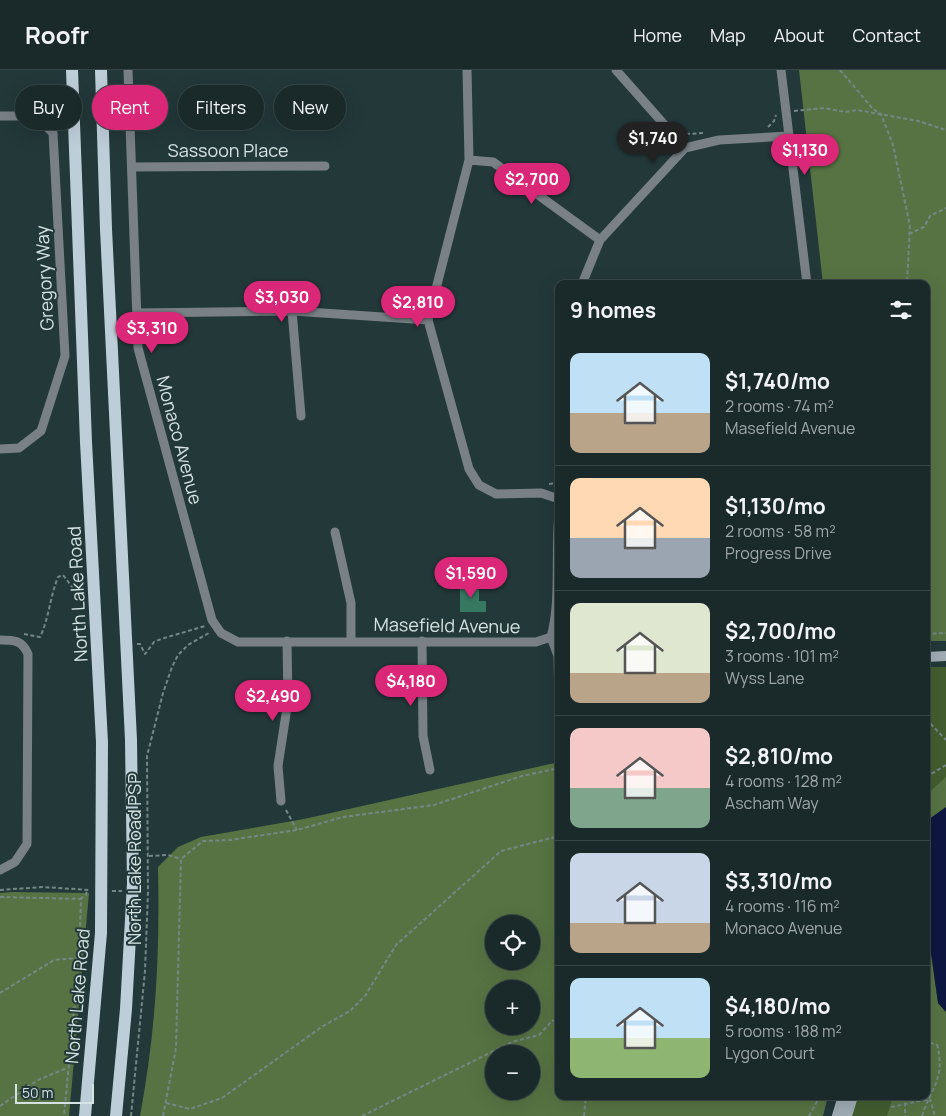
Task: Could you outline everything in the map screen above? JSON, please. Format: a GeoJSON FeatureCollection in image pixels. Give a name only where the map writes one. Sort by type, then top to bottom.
{"type":"FeatureCollection","features":[{"type":"Feature","properties":{"kind":"main road","name":"North Lake Road"},"geometry":{"type":"LineString","coordinates":[[72,70],[86,442],[102,742],[101,933],[84,1116]]}},
{"type":"Feature","properties":{"kind":"main road"},"geometry":{"type":"LineString","coordinates":[[101,70],[106,229],[131,740],[133,883],[126,1009],[116,1116]]}},
{"type":"Feature","properties":{"kind":"street","name":"Monaco Avenue"},"geometry":{"type":"LineString","coordinates":[[128,70],[138,348],[217,628]]}},
{"type":"Feature","properties":{"kind":"street"},"geometry":{"type":"LineString","coordinates":[[468,70],[469,160],[428,320],[469,469],[479,485],[496,494],[541,493],[555,498]]}},
{"type":"Feature","properties":{"kind":"street"},"geometry":{"type":"LineString","coordinates":[[616,70],[685,148]]}},
{"type":"Feature","properties":{"kind":"street"},"geometry":{"type":"LineString","coordinates":[[781,70],[806,280]]}},
{"type":"Feature","properties":{"kind":"street","name":"Gregory Way"},"geometry":{"type":"LineString","coordinates":[[0,116],[36,116],[53,133],[65,356],[41,431],[19,448],[0,449]]}},
{"type":"Feature","properties":{"kind":"street"},"geometry":{"type":"LineString","coordinates":[[584,280],[600,240],[685,148],[719,140],[788,136]]}},
{"type":"Feature","properties":{"kind":"street"},"geometry":{"type":"LineString","coordinates":[[469,160],[493,162],[600,240]]}},
{"type":"Feature","properties":{"kind":"street","name":"Sassoon Place"},"geometry":{"type":"LineString","coordinates":[[132,167],[326,166]]}},
{"type":"Feature","properties":{"kind":"street"},"geometry":{"type":"LineString","coordinates":[[137,314],[292,311],[428,320]]}},
{"type":"Feature","properties":{"kind":"street"},"geometry":{"type":"LineString","coordinates":[[292,311],[301,416]]}},
{"type":"Feature","properties":{"kind":"street"},"geometry":{"type":"LineString","coordinates":[[335,532],[351,604],[351,640]]}},
{"type":"Feature","properties":{"kind":"street"},"geometry":{"type":"LineString","coordinates":[[555,623],[551,638],[555,648]]}},
{"type":"Feature","properties":{"kind":"street","name":"Masefield Avenue"},"geometry":{"type":"LineString","coordinates":[[217,628],[238,642],[351,640],[536,642],[551,638]]}},
{"type":"Feature","properties":{"kind":"street"},"geometry":{"type":"LineString","coordinates":[[0,640],[15,640],[24,645],[28,654],[27,844],[15,862],[0,870]]}},
{"type":"Feature","properties":{"kind":"street"},"geometry":{"type":"LineString","coordinates":[[281,801],[278,766],[288,701],[287,641]]}},
{"type":"Feature","properties":{"kind":"street"},"geometry":{"type":"LineString","coordinates":[[422,641],[423,736],[430,770]]}},
{"type":"Feature","properties":{"kind":"street"},"geometry":{"type":"LineString","coordinates":[[930,657],[946,656]]}},
{"type":"Feature","properties":{"kind":"street"},"geometry":{"type":"LineString","coordinates":[[837,1116],[842,1100]]}},
{"type":"Feature","properties":{"kind":"street"},"geometry":{"type":"LineString","coordinates":[[847,1116],[852,1100]]}},
{"type":"Feature","properties":{"kind":"path"},"geometry":{"type":"LineString","coordinates":[[840,70],[873,109],[881,114],[893,144],[910,226],[907,280]]}},
{"type":"Feature","properties":{"kind":"path"},"geometry":{"type":"LineString","coordinates":[[786,111],[824,108],[845,112],[857,110],[918,121],[946,130]]}},
{"type":"Feature","properties":{"kind":"path"},"geometry":{"type":"LineString","coordinates":[[909,234],[924,226],[930,216],[946,208]]}},
{"type":"Feature","properties":{"kind":"path"},"geometry":{"type":"LineString","coordinates":[[543,484],[555,483]]}},
{"type":"Feature","properties":{"kind":"path"},"geometry":{"type":"LineString","coordinates":[[28,635],[40,637],[47,622],[52,591],[58,577],[63,575],[84,603]]}},
{"type":"Feature","properties":{"kind":"path"},"geometry":{"type":"LineString","coordinates":[[127,644],[140,644],[145,654],[154,642],[192,631],[217,628]]}},
{"type":"Feature","properties":{"kind":"path","name":"North Lake Road PSP"},"geometry":{"type":"LineString","coordinates":[[131,1116],[145,971],[148,856],[147,756],[162,693],[178,655],[188,645],[217,628]]}},
{"type":"Feature","properties":{"kind":"path"},"geometry":{"type":"LineString","coordinates":[[930,634],[946,633]]}},
{"type":"Feature","properties":{"kind":"path"},"geometry":{"type":"LineString","coordinates":[[930,723],[946,740]]}},
{"type":"Feature","properties":{"kind":"path"},"geometry":{"type":"LineString","coordinates":[[930,775],[946,765]]}},
{"type":"Feature","properties":{"kind":"path"},"geometry":{"type":"LineString","coordinates":[[181,859],[203,842],[297,830],[343,817],[434,805],[522,776],[555,769]]}},
{"type":"Feature","properties":{"kind":"path"},"geometry":{"type":"LineString","coordinates":[[281,801],[297,830]]}},
{"type":"Feature","properties":{"kind":"path"},"geometry":{"type":"LineString","coordinates":[[165,1103],[190,1109],[222,1098],[323,1026],[350,1011],[365,996],[396,945],[501,851],[555,837]]}},
{"type":"Feature","properties":{"kind":"path"},"geometry":{"type":"LineString","coordinates":[[148,856],[168,855],[181,859]]}},
{"type":"Feature","properties":{"kind":"path"},"geometry":{"type":"LineString","coordinates":[[163,1116],[176,1048],[181,859]]}},
{"type":"Feature","properties":{"kind":"path"},"geometry":{"type":"LineString","coordinates":[[0,890],[43,887],[94,891]]}},
{"type":"Feature","properties":{"kind":"path"},"geometry":{"type":"LineString","coordinates":[[0,897],[80,899],[86,895],[87,889]]}},
{"type":"Feature","properties":{"kind":"path"},"geometry":{"type":"LineString","coordinates":[[64,1116],[78,958],[80,899]]}},
{"type":"Feature","properties":{"kind":"path"},"geometry":{"type":"LineString","coordinates":[[0,993],[54,960],[78,958]]}},
{"type":"Feature","properties":{"kind":"path"},"geometry":{"type":"LineString","coordinates":[[362,1116],[512,1042],[539,1035],[555,1020]]}},
{"type":"Feature","properties":{"kind":"path"},"geometry":{"type":"LineString","coordinates":[[930,1042],[937,1045],[942,1056],[939,1083],[930,1099],[935,1116]]}},
{"type":"Feature","properties":{"kind":"path"},"geometry":{"type":"LineString","coordinates":[[0,1106],[38,1080],[68,1068]]}},
{"type":"Feature","properties":{"kind":"path"},"geometry":{"type":"LineString","coordinates":[[584,1116],[586,1100]]}},
{"type":"Feature","properties":{"kind":"path"},"geometry":{"type":"LineString","coordinates":[[810,1116],[818,1100]]}},
{"type":"Feature","properties":{"kind":"path"},"geometry":{"type":"LineString","coordinates":[[904,1100],[904,1116]]}},
{"type":"Feature","properties":{"kind":"path"},"geometry":{"type":"LineString","coordinates":[[891,1107],[925,1100]]}},
{"type":"Feature","properties":{"kind":"path"},"geometry":{"type":"LineString","coordinates":[[922,1116],[930,1100]]}},
{"type":"Feature","properties":{"kind":"green space"},"geometry":{"type":"Polygon","coordinates":[[[799,70],[946,70],[946,641],[930,641],[930,280],[823,280],[799,70]]]}},
{"type":"Feature","properties":{"kind":"green space"},"geometry":{"type":"Polygon","coordinates":[[[930,667],[946,667],[946,807],[930,819],[930,667]]]}},
{"type":"Feature","properties":{"kind":"green space"},"geometry":{"type":"Polygon","coordinates":[[[555,763],[555,1100],[827,1100],[823,1116],[140,1116],[150,1053],[156,992],[158,867],[178,847],[201,837],[304,819],[555,763]]]}},
{"type":"Feature","properties":{"kind":"green space"},"geometry":{"type":"Polygon","coordinates":[[[946,777],[946,807],[930,819],[930,791],[946,777]]]}},
{"type":"Feature","properties":{"kind":"green space"},"geometry":{"type":"Polygon","coordinates":[[[0,893],[89,893],[69,1116],[0,1116],[0,893]]]}},
{"type":"Feature","properties":{"kind":"green space"},"geometry":{"type":"Polygon","coordinates":[[[930,909],[931,953],[938,1003],[946,1012],[946,1116],[840,1116],[846,1100],[930,1100],[930,909]]]}},
{"type":"Feature","properties":{"kind":"green space"},"geometry":{"type":"Polygon","coordinates":[[[930,909],[931,953],[938,1003],[946,1012],[946,1116],[887,1116],[892,1100],[930,1100],[930,909]]]}},
{"type":"Feature","properties":{"kind":"water"},"geometry":{"type":"Polygon","coordinates":[[[946,807],[946,1012],[938,1003],[931,953],[930,819],[946,807]]]}},
{"type":"Feature","properties":{"kind":"building"},"geometry":{"type":"Polygon","coordinates":[[[460,584],[479,584],[479,601],[486,601],[486,612],[460,612],[460,584]]]}}]}
